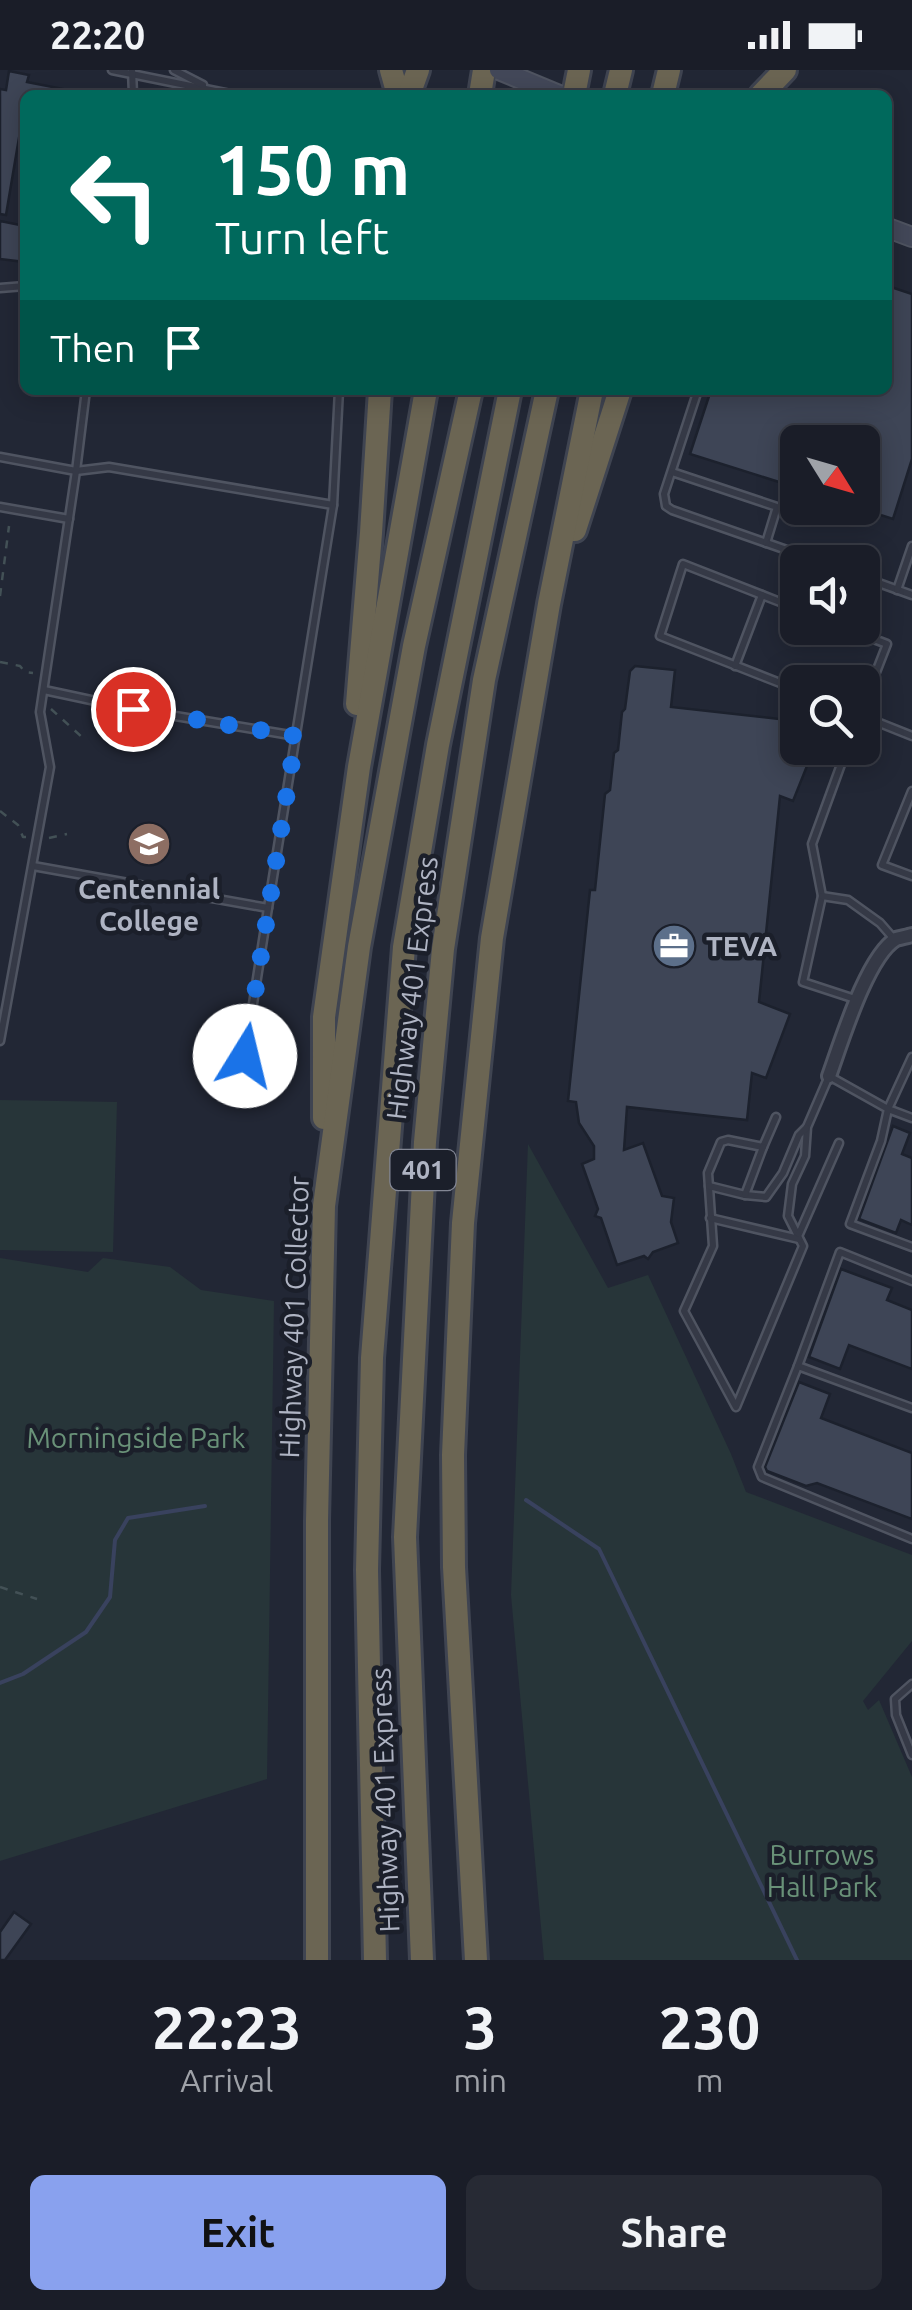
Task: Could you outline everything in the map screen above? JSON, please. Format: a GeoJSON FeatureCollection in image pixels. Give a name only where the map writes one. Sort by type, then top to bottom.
{"type":"FeatureCollection","features":[{"type":"Feature","properties":{"kind":"highway"},"geometry":{"type":"LineString","coordinates":[[766,90],[786,70]]}},
{"type":"Feature","properties":{"kind":"highway"},"geometry":{"type":"LineString","coordinates":[[358,768],[356,712],[380,395]]}},
{"type":"Feature","properties":{"kind":"highway"},"geometry":{"type":"LineString","coordinates":[[324,1206],[324,1017],[358,768],[425,395]]}},
{"type":"Feature","properties":{"kind":"highway","name":"Highway 401 Collector"},"geometry":{"type":"LineString","coordinates":[[317,1960],[317,1521],[324,1206],[359,947],[414,646],[470,395]]}},
{"type":"Feature","properties":{"kind":"highway","name":"Highway 401 Express"},"geometry":{"type":"LineString","coordinates":[[374,1960],[368,1570],[372,1358],[404,947],[438,745],[509,395]]}},
{"type":"Feature","properties":{"kind":"highway","name":"Highway 401 Express"},"geometry":{"type":"LineString","coordinates":[[422,1960],[405,1537],[425,1142],[443,949],[484,680],[546,395]]}},
{"type":"Feature","properties":{"kind":"highway","name":"401"},"geometry":{"type":"LineString","coordinates":[[476,1960],[454,1567],[453,1455],[463,1224],[492,938],[549,604],[591,395]]}},
{"type":"Feature","properties":{"kind":"highway"},"geometry":{"type":"LineString","coordinates":[[549,604],[618,395]]}},
{"type":"Feature","properties":{"kind":"highway"},"geometry":{"type":"LineString","coordinates":[[364,1960],[374,1908]]}},
{"type":"Feature","properties":{"kind":"main road"},"geometry":{"type":"LineString","coordinates":[[499,70],[548,90]]}},
{"type":"Feature","properties":{"kind":"street"},"geometry":{"type":"LineString","coordinates":[[829,1076],[872,966],[895,940],[912,935]]}},
{"type":"Feature","properties":{"kind":"lane"},"geometry":{"type":"LineString","coordinates":[[112,70],[213,90]]}},
{"type":"Feature","properties":{"kind":"lane"},"geometry":{"type":"LineString","coordinates":[[174,70],[216,90]]}},
{"type":"Feature","properties":{"kind":"lane"},"geometry":{"type":"LineString","coordinates":[[0,1040],[50,767],[40,720],[85,395]]}},
{"type":"Feature","properties":{"kind":"lane"},"geometry":{"type":"LineString","coordinates":[[212,1087],[239,1093],[333,505],[339,395]]}},
{"type":"Feature","properties":{"kind":"lane"},"geometry":{"type":"LineString","coordinates":[[696,395],[664,494],[666,506],[780,548]]}},
{"type":"Feature","properties":{"kind":"lane"},"geometry":{"type":"LineString","coordinates":[[0,457],[76,472],[109,467],[333,505]]}},
{"type":"Feature","properties":{"kind":"lane"},"geometry":{"type":"LineString","coordinates":[[672,472],[777,507],[766,543]]}},
{"type":"Feature","properties":{"kind":"lane"},"geometry":{"type":"LineString","coordinates":[[0,508],[70,519]]}},
{"type":"Feature","properties":{"kind":"lane"},"geometry":{"type":"LineString","coordinates":[[897,590],[912,546]]}},
{"type":"Feature","properties":{"kind":"lane"},"geometry":{"type":"LineString","coordinates":[[780,602],[683,564],[660,636],[780,683]]}},
{"type":"Feature","properties":{"kind":"lane"},"geometry":{"type":"LineString","coordinates":[[880,584],[912,595]]}},
{"type":"Feature","properties":{"kind":"lane"},"geometry":{"type":"LineString","coordinates":[[735,666],[762,595]]}},
{"type":"Feature","properties":{"kind":"lane"},"geometry":{"type":"LineString","coordinates":[[879,665],[888,644],[880,641]]}},
{"type":"Feature","properties":{"kind":"lane"},"geometry":{"type":"LineString","coordinates":[[44,690],[296,736]]}},
{"type":"Feature","properties":{"kind":"lane"},"geometry":{"type":"LineString","coordinates":[[880,723],[912,736]]}},
{"type":"Feature","properties":{"kind":"lane"},"geometry":{"type":"LineString","coordinates":[[841,765],[812,844],[822,896],[803,982],[856,999]]}},
{"type":"Feature","properties":{"kind":"lane"},"geometry":{"type":"LineString","coordinates":[[912,791],[882,865],[912,876]]}},
{"type":"Feature","properties":{"kind":"lane"},"geometry":{"type":"LineString","coordinates":[[33,866],[268,908]]}},
{"type":"Feature","properties":{"kind":"lane"},"geometry":{"type":"LineString","coordinates":[[822,896],[848,900],[880,923],[895,940]]}},
{"type":"Feature","properties":{"kind":"lane"},"geometry":{"type":"LineString","coordinates":[[912,1057],[888,1109],[881,1141],[850,1224],[912,1248]]}},
{"type":"Feature","properties":{"kind":"lane"},"geometry":{"type":"LineString","coordinates":[[762,1146],[721,1142],[708,1174],[713,1246],[684,1311],[736,1407],[803,1246],[788,1216],[792,1184],[804,1156],[807,1128],[829,1076],[912,1118]]}},
{"type":"Feature","properties":{"kind":"lane"},"geometry":{"type":"LineString","coordinates":[[746,1196],[776,1117]]}},
{"type":"Feature","properties":{"kind":"lane"},"geometry":{"type":"LineString","coordinates":[[709,1186],[766,1198],[783,1173],[799,1134],[807,1128]]}},
{"type":"Feature","properties":{"kind":"lane"},"geometry":{"type":"LineString","coordinates":[[800,1237],[840,1142]]}},
{"type":"Feature","properties":{"kind":"lane"},"geometry":{"type":"LineString","coordinates":[[710,1218],[800,1237]]}},
{"type":"Feature","properties":{"kind":"lane"},"geometry":{"type":"LineString","coordinates":[[912,1282],[840,1252],[758,1466],[762,1477],[912,1539]]}},
{"type":"Feature","properties":{"kind":"lane"},"geometry":{"type":"LineString","coordinates":[[798,1366],[912,1408]]}},
{"type":"Feature","properties":{"kind":"lane"},"geometry":{"type":"LineString","coordinates":[[912,1684],[896,1699],[896,1715],[912,1755]]}},
{"type":"Feature","properties":{"kind":"path"},"geometry":{"type":"LineString","coordinates":[[0,596],[10,526]]}},
{"type":"Feature","properties":{"kind":"path"},"geometry":{"type":"LineString","coordinates":[[0,662],[34,674]]}},
{"type":"Feature","properties":{"kind":"path"},"geometry":{"type":"LineString","coordinates":[[49,707],[83,738]]}},
{"type":"Feature","properties":{"kind":"path"},"geometry":{"type":"LineString","coordinates":[[0,811],[18,826],[23,837],[38,839],[67,834]]}},
{"type":"Feature","properties":{"kind":"path"},"geometry":{"type":"LineString","coordinates":[[0,1587],[37,1599]]}},
{"type":"Feature","properties":{"kind":"green space"},"geometry":{"type":"Polygon","coordinates":[[[0,1100],[117,1102],[113,1252],[0,1250],[0,1100]]]}},
{"type":"Feature","properties":{"kind":"green space","name":"Burrows Hall Park"},"geometry":{"type":"Polygon","coordinates":[[[528,1144],[608,1288],[648,1275],[746,1492],[912,1555],[912,1641],[863,1701],[868,1710],[879,1700],[912,1777],[912,1960],[544,1960],[511,1595],[528,1144]]]}},
{"type":"Feature","properties":{"kind":"green space","name":"Morningside Park"},"geometry":{"type":"Polygon","coordinates":[[[0,1258],[88,1272],[103,1258],[170,1267],[201,1290],[274,1301],[267,1779],[0,1861],[0,1258]]]}},
{"type":"Feature","properties":{"kind":"building"},"geometry":{"type":"Polygon","coordinates":[[[9,71],[29,75],[27,82],[63,89],[20,90],[20,132],[6,215],[0,214],[0,89],[6,90],[9,71]]]}},
{"type":"Feature","properties":{"kind":"building"},"geometry":{"type":"Polygon","coordinates":[[[0,221],[20,225],[20,261],[0,259],[0,221]]]}},
{"type":"Feature","properties":{"kind":"building"},"geometry":{"type":"Polygon","coordinates":[[[892,287],[912,294],[912,459],[893,519],[880,515],[880,425],[780,425],[780,482],[690,454],[709,395],[892,395],[892,287]]]}},
{"type":"Feature","properties":{"kind":"building","name":"TEVA"},"geometry":{"type":"Polygon","coordinates":[[[635,666],[675,670],[671,707],[780,719],[780,765],[807,766],[793,801],[780,796],[759,1002],[790,1014],[766,1078],[752,1073],[747,1120],[627,1107],[624,1150],[643,1143],[662,1196],[674,1198],[671,1222],[678,1243],[653,1252],[648,1259],[644,1256],[617,1265],[601,1218],[595,1216],[598,1209],[582,1164],[594,1159],[594,1146],[579,1123],[576,1102],[568,1101],[590,890],[595,890],[605,794],[610,790],[630,671],[635,666]]]}},
{"type":"Feature","properties":{"kind":"building"},"geometry":{"type":"Polygon","coordinates":[[[893,1126],[910,1133],[902,1154],[912,1158],[912,1225],[901,1220],[896,1233],[859,1219],[893,1126]]]}},
{"type":"Feature","properties":{"kind":"building"},"geometry":{"type":"Polygon","coordinates":[[[841,1269],[892,1288],[887,1300],[912,1310],[912,1369],[849,1345],[840,1369],[809,1357],[841,1269]]]}},
{"type":"Feature","properties":{"kind":"building"},"geometry":{"type":"Polygon","coordinates":[[[799,1382],[830,1394],[821,1418],[912,1453],[912,1519],[817,1483],[806,1486],[767,1471],[765,1467],[799,1382]]]}},
{"type":"Feature","properties":{"kind":"building"},"geometry":{"type":"Polygon","coordinates":[[[14,1912],[31,1924],[5,1960],[0,1960],[0,1932],[14,1912]]]}},
{"type":"Feature","properties":{"kind":"waterway"},"geometry":{"type":"LineString","coordinates":[[526,1500],[599,1549],[797,1960]]}},
{"type":"Feature","properties":{"kind":"waterway"},"geometry":{"type":"LineString","coordinates":[[0,1683],[23,1674],[86,1632],[110,1597],[115,1540],[128,1518],[205,1506]]}},
{"type":"Feature","properties":{"kind":"place","name":"Centennial College"},"geometry":{"type":"Point","coordinates":[149,844]}},
{"type":"Feature","properties":{"kind":"place","name":"TEVA"},"geometry":{"type":"Point","coordinates":[674,946]}},
{"type":"Feature","properties":{"kind":"route"},"geometry":{"type":"LineString","coordinates":[[133,709],[296,736],[245,1056]]}}]}
